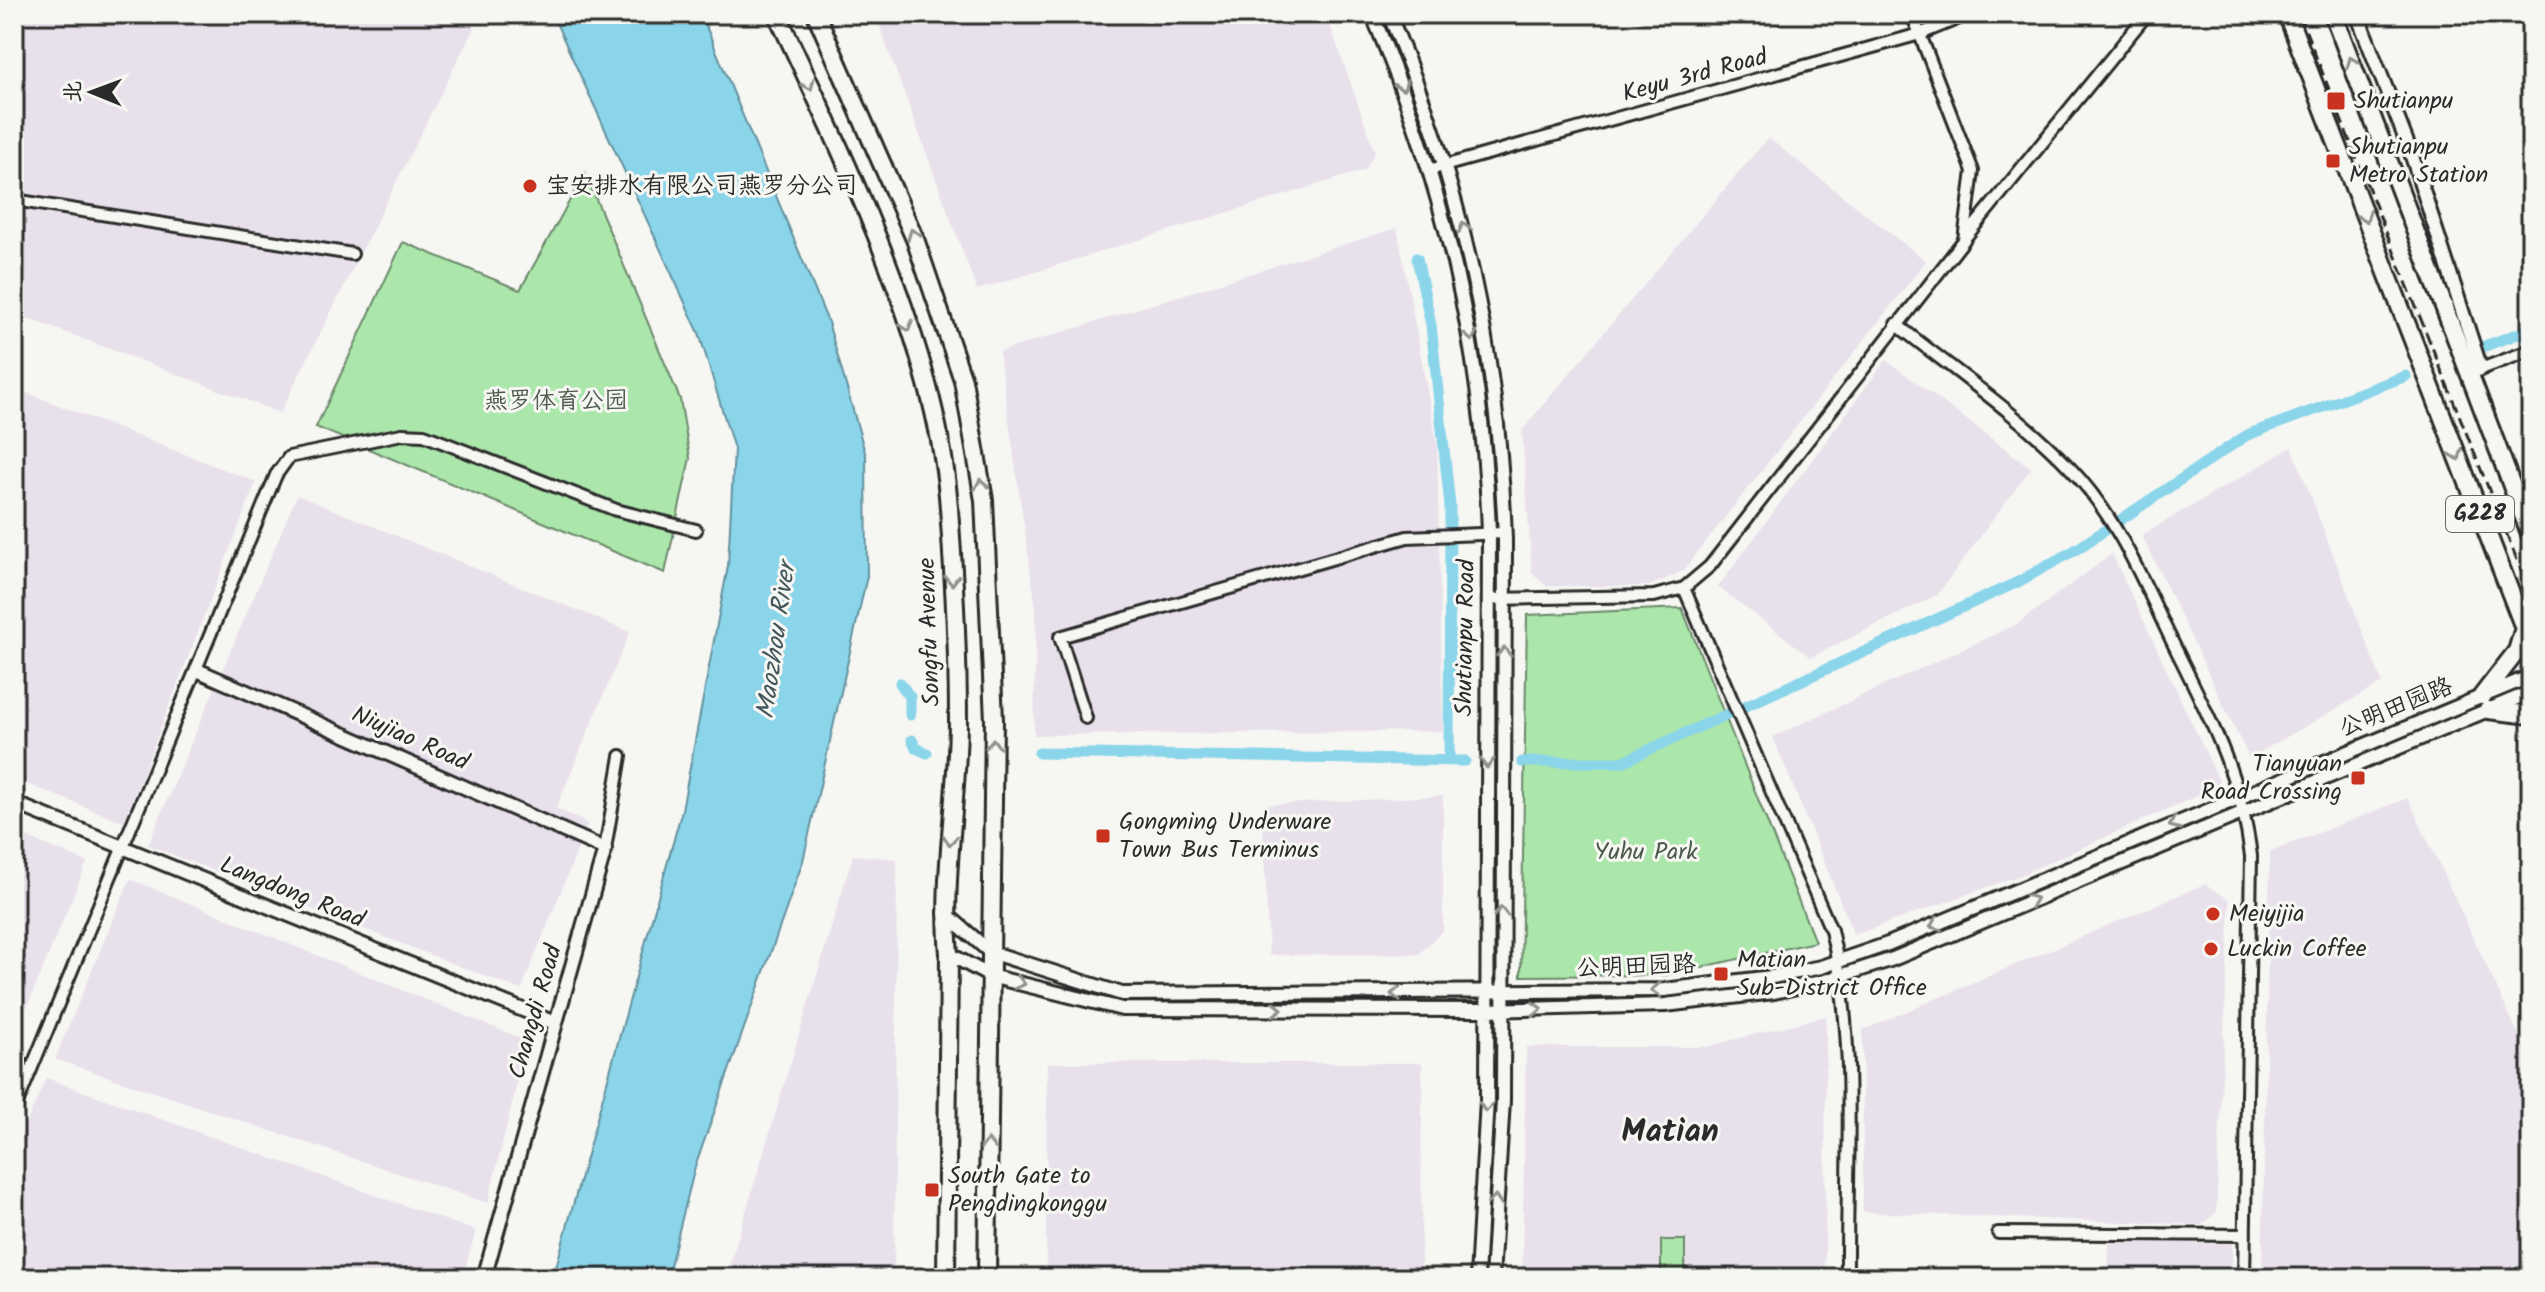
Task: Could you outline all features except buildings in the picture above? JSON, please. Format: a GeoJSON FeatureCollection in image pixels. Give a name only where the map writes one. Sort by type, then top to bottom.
{"type":"FeatureCollection","features":[{"type":"Feature","properties":{"kind":"main road","name":"Songfu Avenue"},"geometry":{"type":"LineString","coordinates":[[777,14],[882,252],[928,389],[949,504],[958,720],[945,913],[949,954],[946,1278]]}},
{"type":"Feature","properties":{"kind":"main road"},"geometry":{"type":"LineString","coordinates":[[816,14],[915,239],[963,380],[984,500],[994,720],[987,1278]]}},
{"type":"Feature","properties":{"kind":"main road","name":"G228"},"geometry":{"type":"LineString","coordinates":[[2287,14],[2531,646]]}},
{"type":"Feature","properties":{"kind":"main road","name":"G228"},"geometry":{"type":"LineString","coordinates":[[2333,14],[2458,345],[2472,370],[2531,536]]}},
{"type":"Feature","properties":{"kind":"main road"},"geometry":{"type":"LineString","coordinates":[[2524,628],[2517,651],[2485,703],[2531,715]]}},
{"type":"Feature","properties":{"kind":"street","name":"Shutianpu Road"},"geometry":{"type":"LineString","coordinates":[[1372,14],[1400,81],[1448,228],[1473,348],[1486,462],[1489,533],[1487,1100],[1477,1278]]}},
{"type":"Feature","properties":{"kind":"street","name":"Shutianpu Road"},"geometry":{"type":"LineString","coordinates":[[1389,14],[1415,75],[1467,239],[1488,346],[1501,461],[1505,533],[1503,1101],[1492,1278]]}},
{"type":"Feature","properties":{"kind":"street"},"geometry":{"type":"LineString","coordinates":[[1912,14],[1973,171],[1964,240]]}},
{"type":"Feature","properties":{"kind":"street","name":"Keyu 3rd Road"},"geometry":{"type":"LineString","coordinates":[[1429,170],[1920,34],[1969,14]]}},
{"type":"Feature","properties":{"kind":"street"},"geometry":{"type":"LineString","coordinates":[[1489,599],[1654,596],[1684,588],[1710,566],[1896,324],[2147,14]]}},
{"type":"Feature","properties":{"kind":"street"},"geometry":{"type":"LineString","coordinates":[[2357,14],[2411,153],[2472,370],[2531,350]]}},
{"type":"Feature","properties":{"kind":"street"},"geometry":{"type":"LineString","coordinates":[[14,200],[352,254]]}},
{"type":"Feature","properties":{"kind":"street"},"geometry":{"type":"LineString","coordinates":[[1896,324],[2032,431],[2098,501],[2122,539],[2229,759],[2246,811],[2251,856],[2244,1278]]}},
{"type":"Feature","properties":{"kind":"street"},"geometry":{"type":"LineString","coordinates":[[14,1111],[276,475],[289,457],[402,434],[424,435],[616,510],[696,530]]}},
{"type":"Feature","properties":{"kind":"street"},"geometry":{"type":"LineString","coordinates":[[1086,718],[1060,637],[1407,537],[1505,533]]}},
{"type":"Feature","properties":{"kind":"street"},"geometry":{"type":"LineString","coordinates":[[1684,588],[1831,930],[1839,961],[1846,1018],[1847,1278]]}},
{"type":"Feature","properties":{"kind":"street","name":"Niujiao Road"},"geometry":{"type":"LineString","coordinates":[[197,670],[605,849]]}},
{"type":"Feature","properties":{"kind":"street","name":"公明田园路"},"geometry":{"type":"LineString","coordinates":[[949,954],[990,976],[1122,1009],[1502,1010],[1718,1001],[1774,992],[1842,976],[1893,959],[2246,811],[2485,703],[2531,676]]}},
{"type":"Feature","properties":{"kind":"street","name":"公明田园路"},"geometry":{"type":"LineString","coordinates":[[945,913],[990,952],[1122,994],[1502,993],[1717,986],[1839,961],[1888,944],[2241,795],[2485,703],[2531,692]]}},
{"type":"Feature","properties":{"kind":"street","name":"Changdi Road"},"geometry":{"type":"LineString","coordinates":[[484,1278],[605,849],[621,756]]}},
{"type":"Feature","properties":{"kind":"street","name":"Langdong Road"},"geometry":{"type":"LineString","coordinates":[[14,803],[555,1023]]}},
{"type":"Feature","properties":{"kind":"street"},"geometry":{"type":"LineString","coordinates":[[1998,1233],[2245,1235]]}},
{"type":"Feature","properties":{"kind":"shaded area"},"geometry":{"type":"Polygon","coordinates":[[[14,14],[481,14],[280,413],[14,313],[14,14]]]}},
{"type":"Feature","properties":{"kind":"shaded area"},"geometry":{"type":"Polygon","coordinates":[[[875,14],[1326,14],[1375,152],[1365,170],[977,290],[875,14]]]}},
{"type":"Feature","properties":{"kind":"shaded area"},"geometry":{"type":"Polygon","coordinates":[[[1768,138],[1926,261],[1683,571],[1650,586],[1546,586],[1532,573],[1522,430],[1768,138]]]}},
{"type":"Feature","properties":{"kind":"shaded area"},"geometry":{"type":"Polygon","coordinates":[[[1397,228],[1437,443],[1443,731],[1034,735],[1036,608],[999,352],[1397,228]]]}},
{"type":"Feature","properties":{"kind":"shaded area"},"geometry":{"type":"Polygon","coordinates":[[[1886,360],[2031,468],[1937,595],[1811,657],[1718,587],[1886,360]]]}},
{"type":"Feature","properties":{"kind":"shaded area"},"geometry":{"type":"Polygon","coordinates":[[[14,388],[256,482],[124,822],[14,779],[14,388]]]}},
{"type":"Feature","properties":{"kind":"shaded area"},"geometry":{"type":"Polygon","coordinates":[[[2292,447],[2382,683],[2249,758],[2142,535],[2292,447]]]}},
{"type":"Feature","properties":{"kind":"shaded area"},"geometry":{"type":"Polygon","coordinates":[[[297,495],[630,632],[556,808],[588,824],[521,990],[148,845],[297,495]]]}},
{"type":"Feature","properties":{"kind":"shaded area"},"geometry":{"type":"Polygon","coordinates":[[[2112,554],[2221,785],[2021,875],[1854,935],[1773,737],[2017,624],[2112,554]]]}},
{"type":"Feature","properties":{"kind":"shaded area"},"geometry":{"type":"Polygon","coordinates":[[[1443,796],[1443,930],[1419,954],[1269,955],[1262,805],[1443,796]]]}},
{"type":"Feature","properties":{"kind":"shaded area"},"geometry":{"type":"Polygon","coordinates":[[[2408,798],[2531,1062],[2531,1257],[2527,1259],[2526,1278],[2262,1278],[2270,852],[2408,798]]]}},
{"type":"Feature","properties":{"kind":"shaded area"},"geometry":{"type":"Polygon","coordinates":[[[14,832],[87,862],[14,1038],[14,832]]]}},
{"type":"Feature","properties":{"kind":"shaded area"},"geometry":{"type":"Polygon","coordinates":[[[853,855],[897,859],[894,1278],[726,1278],[853,855]]]}},
{"type":"Feature","properties":{"kind":"shaded area"},"geometry":{"type":"Polygon","coordinates":[[[130,879],[527,1041],[488,1203],[55,1059],[130,879]]]}},
{"type":"Feature","properties":{"kind":"shaded area"},"geometry":{"type":"Polygon","coordinates":[[[2205,884],[2230,900],[2216,1213],[2202,1225],[1863,1212],[1863,1030],[2205,884]]]}},
{"type":"Feature","properties":{"kind":"shaded area"},"geometry":{"type":"Polygon","coordinates":[[[1826,1016],[1825,1278],[1522,1278],[1526,1047],[1706,1047],[1826,1016]]]}},
{"type":"Feature","properties":{"kind":"shaded area"},"geometry":{"type":"Polygon","coordinates":[[[1047,1063],[1422,1063],[1421,1278],[1046,1278],[1047,1063]]]}},
{"type":"Feature","properties":{"kind":"shaded area"},"geometry":{"type":"Polygon","coordinates":[[[46,1078],[476,1231],[462,1278],[14,1278],[14,1152],[46,1078]]]}},
{"type":"Feature","properties":{"kind":"shaded area"},"geometry":{"type":"Polygon","coordinates":[[[2109,1242],[2232,1244],[2232,1278],[2108,1278],[2109,1242]]]}},
{"type":"Feature","properties":{"kind":"green space","name":"燕罗体育公园"},"geometry":{"type":"Polygon","coordinates":[[[585,173],[680,399],[690,458],[665,573],[316,427],[403,242],[520,290],[585,173]]]}},
{"type":"Feature","properties":{"kind":"green space","name":"Yuhu Park"},"geometry":{"type":"Polygon","coordinates":[[[1682,608],[1815,942],[1666,975],[1521,976],[1527,615],[1682,608]]]}},
{"type":"Feature","properties":{"kind":"green space"},"geometry":{"type":"Polygon","coordinates":[[[1661,1240],[1685,1240],[1685,1278],[1661,1278],[1661,1240]]]}},
{"type":"Feature","properties":{"kind":"water","name":"Maozhou River"},"geometry":{"type":"Polygon","coordinates":[[[552,14],[701,14],[828,322],[866,456],[867,576],[803,861],[695,1167],[667,1278],[553,1278],[682,810],[728,566],[734,449],[699,333],[552,14]]]}},
{"type":"Feature","properties":{"kind":"waterway"},"geometry":{"type":"LineString","coordinates":[[1417,258],[1431,325],[1450,506],[1449,761]]}},
{"type":"Feature","properties":{"kind":"waterway"},"geometry":{"type":"LineString","coordinates":[[2482,347],[2531,329]]}},
{"type":"Feature","properties":{"kind":"waterway"},"geometry":{"type":"LineString","coordinates":[[1522,762],[1622,762],[2018,582],[2077,549],[2247,435],[2406,376]]}},
{"type":"Feature","properties":{"kind":"waterway"},"geometry":{"type":"LineString","coordinates":[[900,683],[910,697],[910,715]]}},
{"type":"Feature","properties":{"kind":"waterway"},"geometry":{"type":"LineString","coordinates":[[912,740],[916,748],[927,753]]}},
{"type":"Feature","properties":{"kind":"waterway"},"geometry":{"type":"LineString","coordinates":[[1039,753],[1465,761]]}},
{"type":"Feature","properties":{"kind":"railway"},"geometry":{"type":"LineString","coordinates":[[2299,14],[2531,595]]}},
{"type":"Feature","properties":{"kind":"place","name":"Shutianpu"},"geometry":{"type":"Point","coordinates":[2336,101]}},
{"type":"Feature","properties":{"kind":"place","name":"Shutianpu Metro Station"},"geometry":{"type":"Point","coordinates":[2333,161]}},
{"type":"Feature","properties":{"kind":"place","name":"宝安排水有限公司燕罗分公司"},"geometry":{"type":"Point","coordinates":[530,186]}},
{"type":"Feature","properties":{"kind":"place","name":"Tianyuan Road Crossing"},"geometry":{"type":"Point","coordinates":[2358,778]}},
{"type":"Feature","properties":{"kind":"place","name":"Gongming Underware Town Bus Terminus"},"geometry":{"type":"Point","coordinates":[1103,836]}},
{"type":"Feature","properties":{"kind":"place","name":"Meiyijia"},"geometry":{"type":"Point","coordinates":[2213,914]}},
{"type":"Feature","properties":{"kind":"place","name":"Luckin Coffee"},"geometry":{"type":"Point","coordinates":[2211,949]}},
{"type":"Feature","properties":{"kind":"place","name":"Matian Sub-District Office"},"geometry":{"type":"Point","coordinates":[1721,974]}},
{"type":"Feature","properties":{"kind":"place","name":"South Gate to Pengdingkonggu"},"geometry":{"type":"Point","coordinates":[932,1190]}},
{"type":"Feature","properties":{"kind":"district","name":"Matian"},"geometry":{"type":"Point","coordinates":[1670,1132]}}]}
